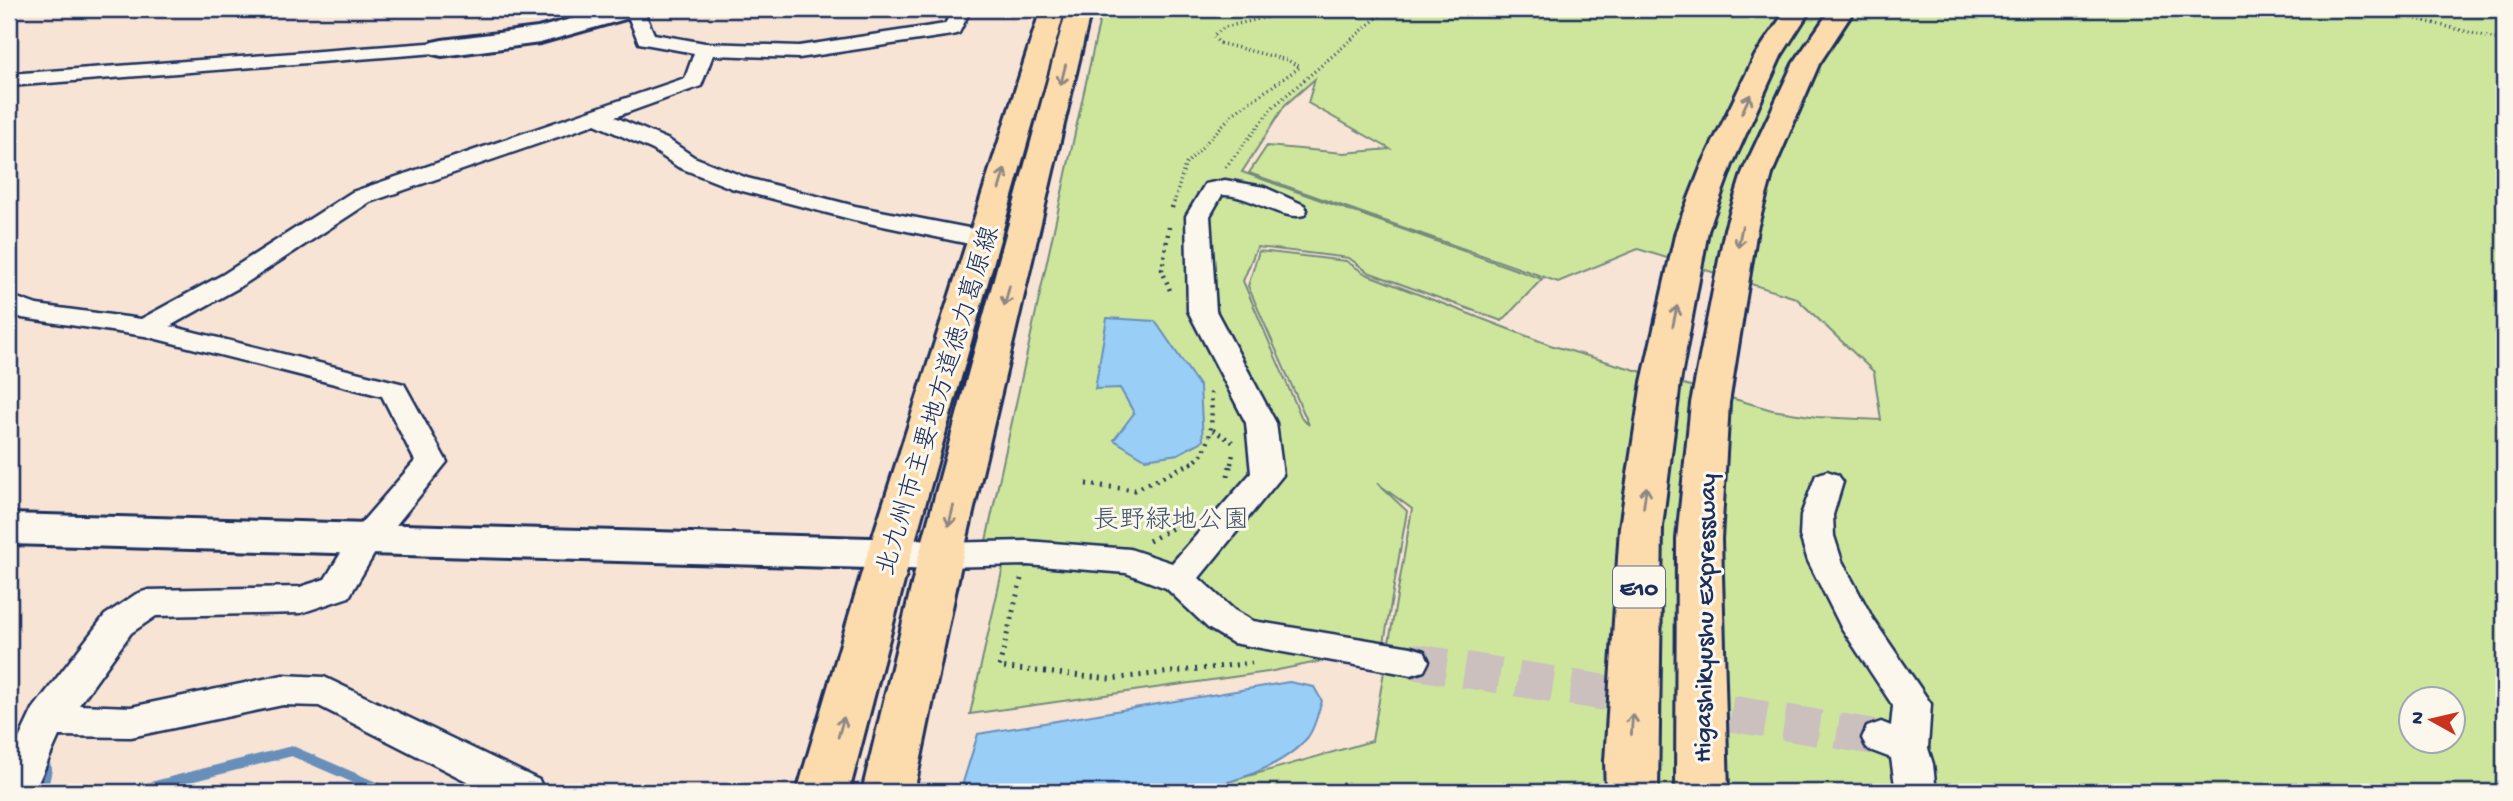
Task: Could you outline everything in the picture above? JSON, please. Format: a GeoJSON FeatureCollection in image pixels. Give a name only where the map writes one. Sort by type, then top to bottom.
{"type":"FeatureCollection","features":[{"type":"Feature","properties":{"kind":"main road","name":"北九州市主要地方道徳力葛原線"},"geometry":{"type":"LineString","coordinates":[[823,792],[890,555],[1053,9]]}},
{"type":"Feature","properties":{"kind":"main road","name":"北九州市主要地方道徳力葛原線"},"geometry":{"type":"LineString","coordinates":[[888,792],[941,555],[1079,9]]}},
{"type":"Feature","properties":{"kind":"main road","name":"E10"},"geometry":{"type":"LineString","coordinates":[[1632,792],[1641,527],[1661,382],[1692,231],[1717,165],[1768,56],[1798,9]]}},
{"type":"Feature","properties":{"kind":"main road","name":"Higashikyushu Expressway"},"geometry":{"type":"LineString","coordinates":[[1702,792],[1699,539],[1710,403],[1741,229],[1758,172],[1806,64],[1835,19]]}},
{"type":"Feature","properties":{"kind":"street"},"geometry":{"type":"LineString","coordinates":[[9,80],[442,48],[540,35],[634,9],[646,39],[705,49],[799,52],[953,29],[962,9]]}},
{"type":"Feature","properties":{"kind":"street"},"geometry":{"type":"LineString","coordinates":[[145,328],[231,281],[361,197],[694,82],[705,49]]}},
{"type":"Feature","properties":{"kind":"street"},"geometry":{"type":"LineString","coordinates":[[598,117],[662,145],[685,162],[739,183],[854,213],[984,239]]}},
{"type":"Feature","properties":{"kind":"street"},"geometry":{"type":"LineString","coordinates":[[1178,579],[1267,475],[1261,423],[1202,311],[1198,216],[1213,189],[1230,186],[1251,189],[1295,209]]}},
{"type":"Feature","properties":{"kind":"street"},"geometry":{"type":"LineString","coordinates":[[9,303],[32,312],[145,328],[394,390],[431,462],[367,538],[337,588],[301,600],[148,603],[118,624],[47,720],[14,792]]}},
{"type":"Feature","properties":{"kind":"street"},"geometry":{"type":"LineString","coordinates":[[1827,482],[1817,515],[1816,536],[1825,561],[1859,627],[1912,704],[1894,743],[1913,764],[1916,792]]}},
{"type":"Feature","properties":{"kind":"street"},"geometry":{"type":"LineString","coordinates":[[9,529],[890,555],[1027,554],[1130,561],[1178,579],[1222,619],[1246,633],[1411,662]]}},
{"type":"Feature","properties":{"kind":"street"},"geometry":{"type":"LineString","coordinates":[[47,720],[131,722],[283,690],[324,692],[525,792]]}},
{"type":"Feature","properties":{"kind":"path"},"geometry":{"type":"LineString","coordinates":[[1213,189],[1232,156],[1274,106],[1387,9]]}},
{"type":"Feature","properties":{"kind":"path"},"geometry":{"type":"LineString","coordinates":[[2377,9],[2504,41]]}},
{"type":"Feature","properties":{"kind":"path"},"geometry":{"type":"LineString","coordinates":[[1213,430],[1236,444],[1226,486]]}},
{"type":"Feature","properties":{"kind":"path"},"geometry":{"type":"LineString","coordinates":[[1146,542],[1188,520],[1197,511]]}},
{"type":"Feature","properties":{"kind":"path"},"geometry":{"type":"LineString","coordinates":[[1027,554],[999,667],[1110,679],[1265,662],[1283,638]]}},
{"type":"Feature","properties":{"kind":"green space","name":"長野緑地公園"},"geometry":{"type":"Polygon","coordinates":[[[1102,9],[2504,9],[2504,792],[1192,792],[1372,741],[1412,509],[1377,483],[1407,511],[1383,649],[1268,672],[970,714],[1008,545],[986,541],[1102,9]],[[1315,79],[1285,105],[1242,172],[1542,279],[1502,321],[1368,272],[1349,258],[1257,247],[1243,281],[1302,419],[1309,425],[1248,286],[1259,251],[1346,261],[1366,274],[1550,345],[1772,410],[1817,417],[1881,420],[1874,372],[1796,298],[1638,249],[1558,282],[1249,173],[1267,146],[1344,153],[1390,149],[1308,103],[1315,79]]]}},
{"type":"Feature","properties":{"kind":"water"},"geometry":{"type":"Polygon","coordinates":[[[1107,318],[1155,321],[1200,387],[1203,441],[1178,454],[1145,459],[1114,440],[1134,413],[1120,388],[1095,389],[1107,318]]]}},
{"type":"Feature","properties":{"kind":"water"},"geometry":{"type":"Polygon","coordinates":[[[1289,682],[1314,687],[1322,701],[1308,737],[1284,758],[1239,779],[1192,792],[960,792],[978,734],[1289,682]]]}},
{"type":"Feature","properties":{"kind":"waterway"},"geometry":{"type":"LineString","coordinates":[[131,792],[292,751],[387,792]]}},
{"type":"Feature","properties":{"kind":"waterway"},"geometry":{"type":"LineString","coordinates":[[41,757],[47,769],[42,792]]}},
{"type":"Feature","properties":{"kind":"tunnel"},"geometry":{"type":"LineString","coordinates":[[1411,661],[1881,738]]}}]}
